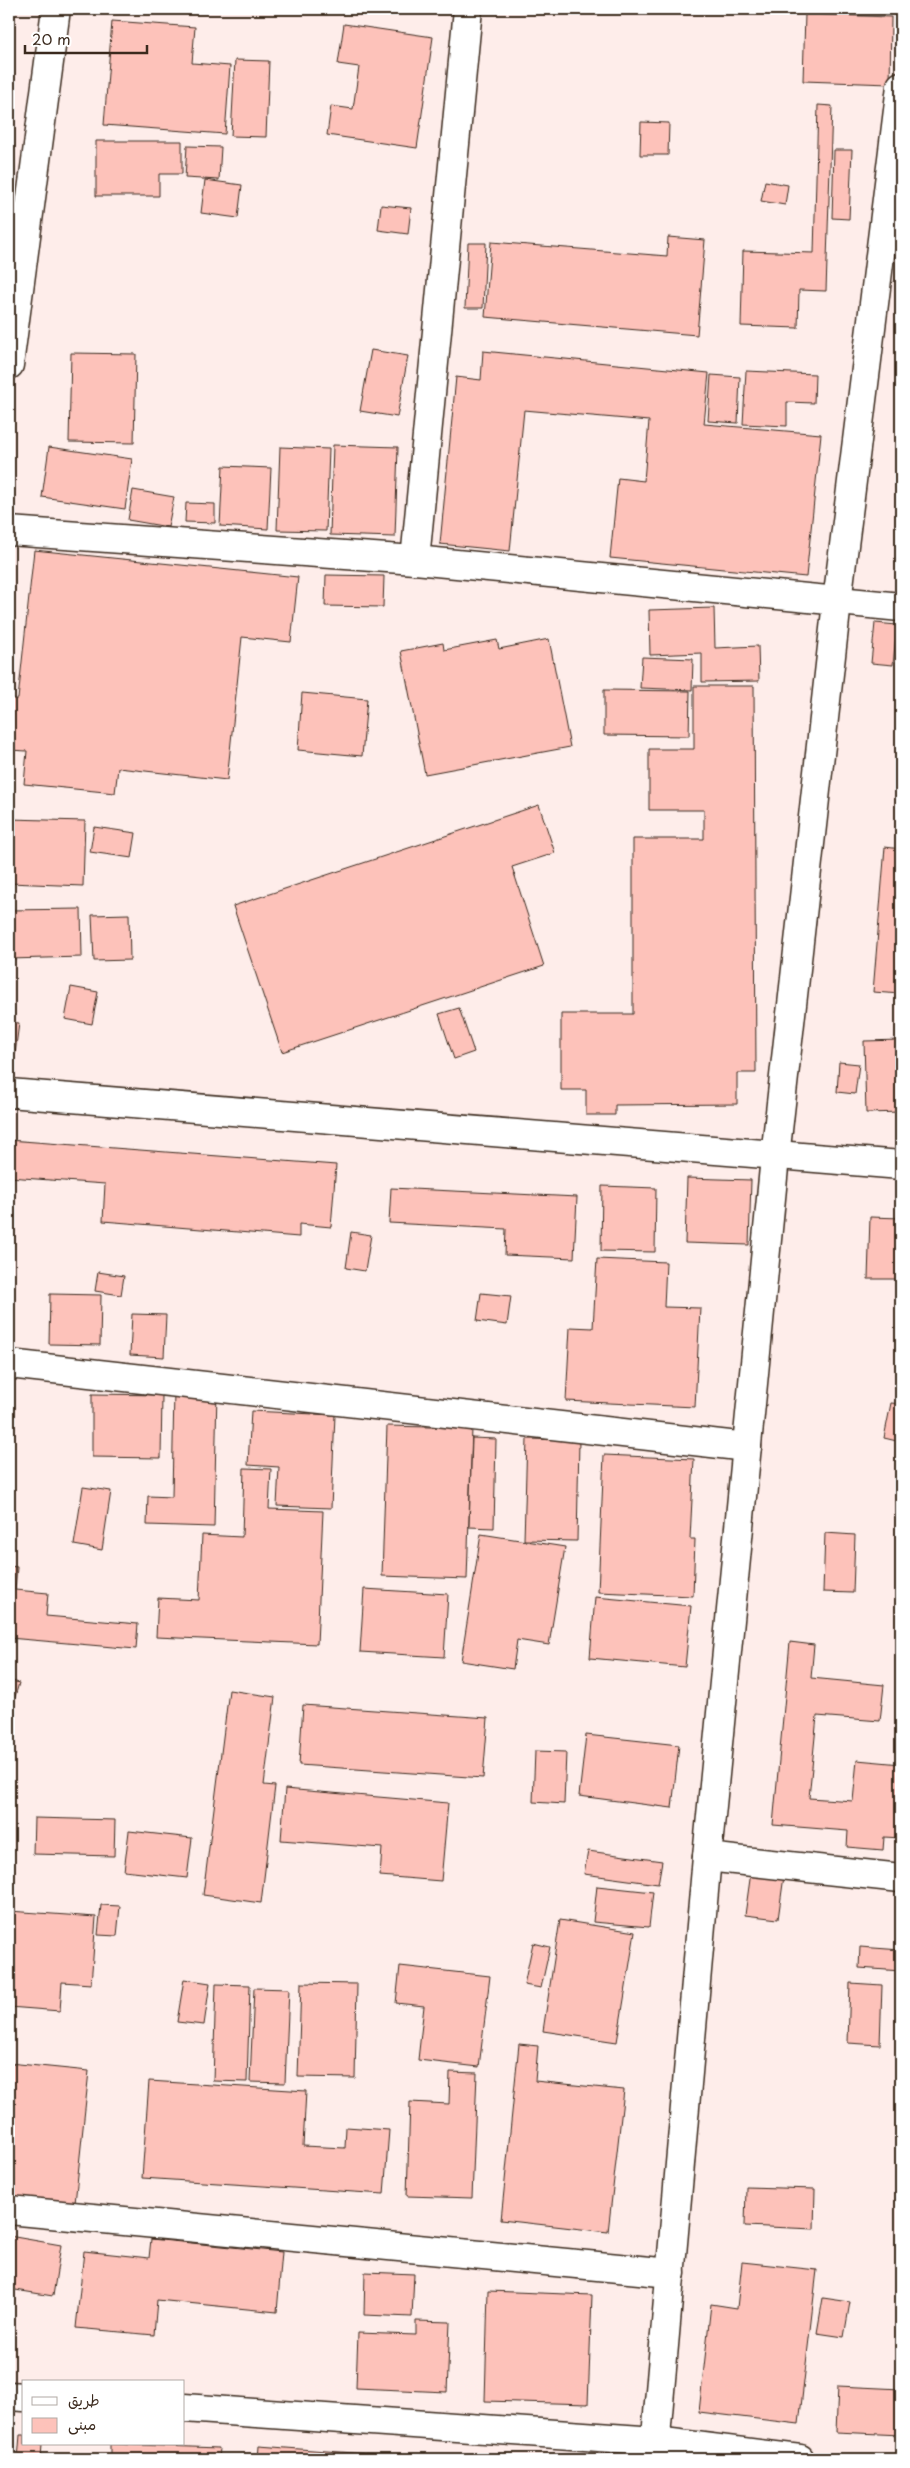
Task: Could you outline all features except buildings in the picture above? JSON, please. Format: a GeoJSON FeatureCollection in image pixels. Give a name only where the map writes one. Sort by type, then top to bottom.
{"type":"FeatureCollection","features":[{"type":"Feature","properties":{"kind":"street"},"geometry":{"type":"LineString","coordinates":[[9,365],[56,9]]}},
{"type":"Feature","properties":{"kind":"street"},"geometry":{"type":"LineString","coordinates":[[415,560],[468,9]]}},
{"type":"Feature","properties":{"kind":"street"},"geometry":{"type":"LineString","coordinates":[[655,2450],[707,1857],[775,1157],[837,602],[901,86]]}},
{"type":"Feature","properties":{"kind":"street"},"geometry":{"type":"LineString","coordinates":[[9,531],[415,560],[901,607]]}},
{"type":"Feature","properties":{"kind":"street"},"geometry":{"type":"LineString","coordinates":[[9,1093],[775,1157],[901,1165]]}},
{"type":"Feature","properties":{"kind":"street"},"geometry":{"type":"LineString","coordinates":[[9,1364],[747,1447]]}},
{"type":"Feature","properties":{"kind":"street"},"geometry":{"type":"LineString","coordinates":[[707,1857],[901,1878]]}},
{"type":"Feature","properties":{"kind":"street"},"geometry":{"type":"LineString","coordinates":[[9,2210],[671,2273]]}},
{"type":"Feature","properties":{"kind":"street"},"geometry":{"type":"LineString","coordinates":[[9,2396],[22,2397]]}},
{"type":"Feature","properties":{"kind":"street"},"geometry":{"type":"LineString","coordinates":[[185,2408],[655,2450],[800,2459]]}}]}
